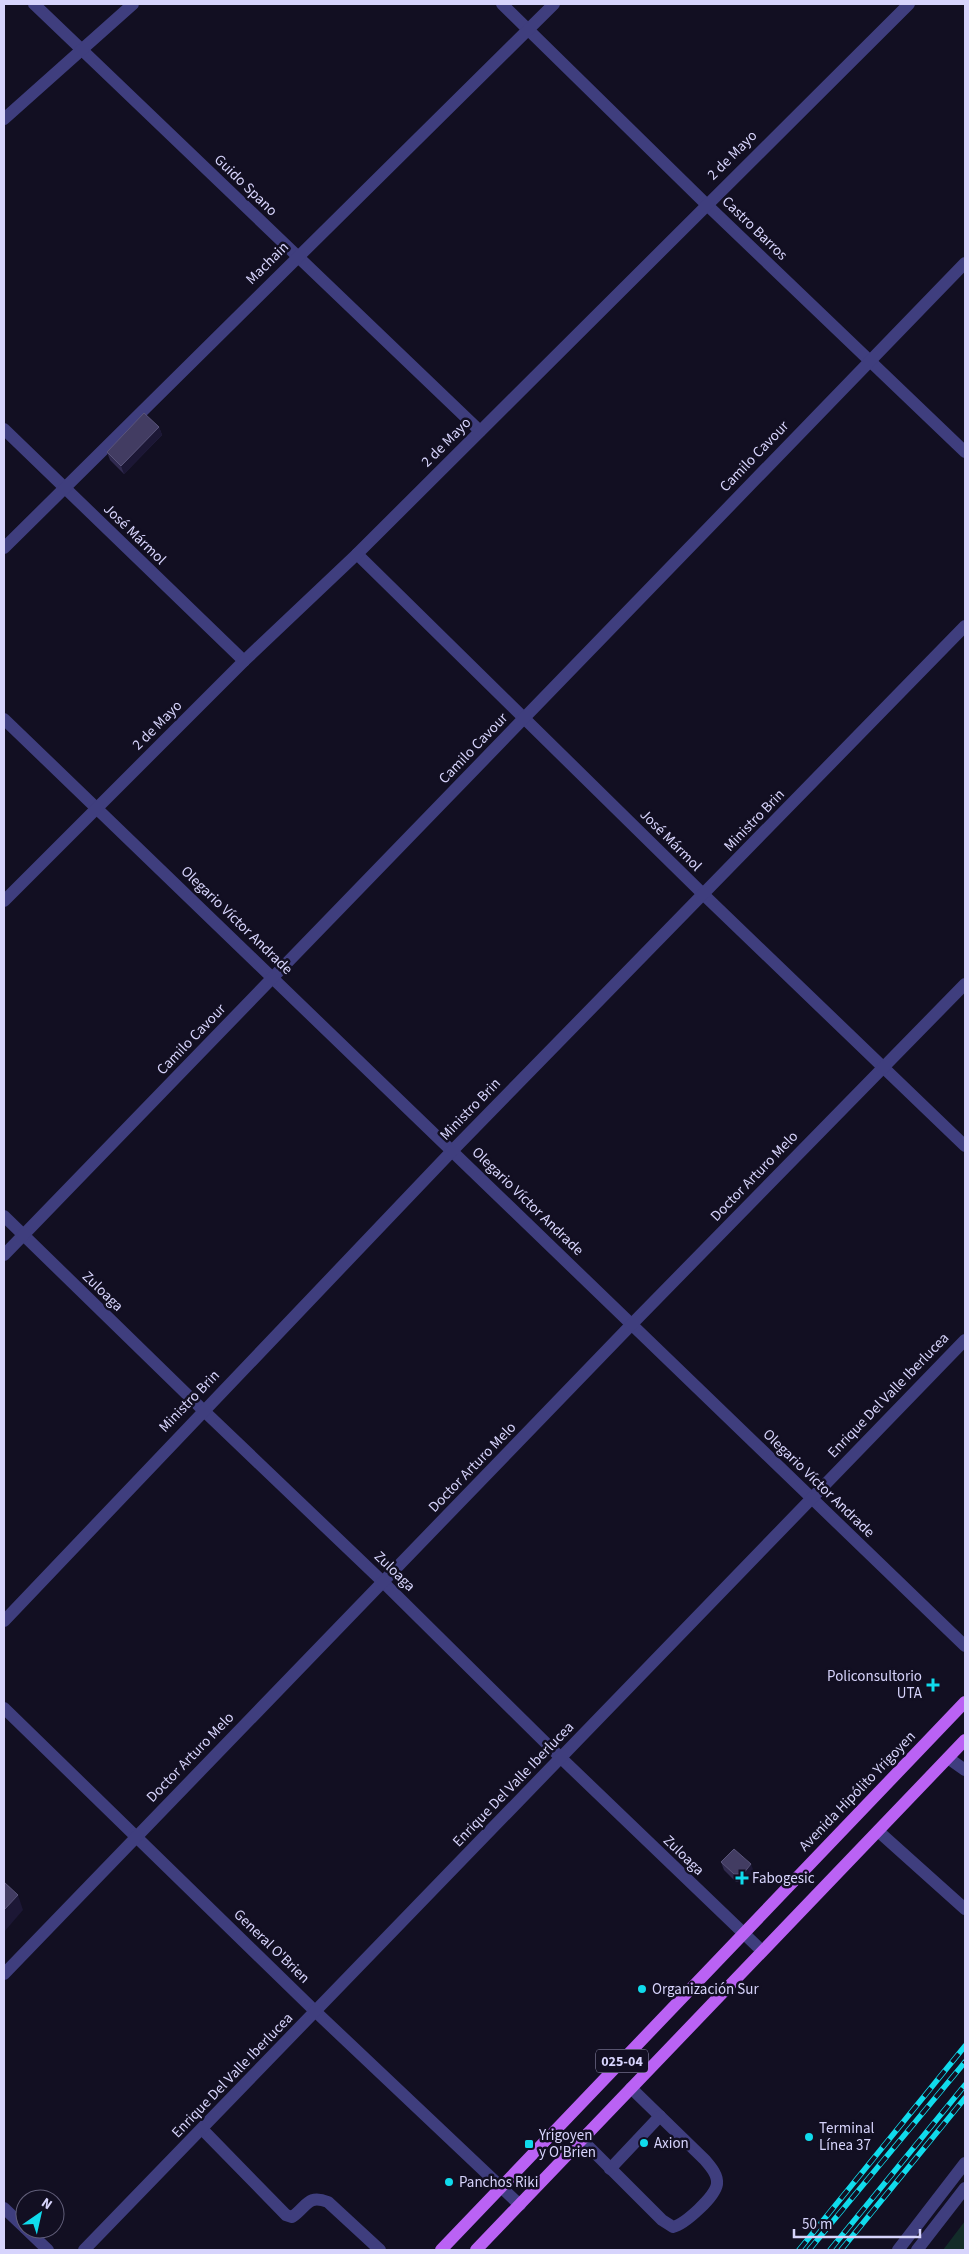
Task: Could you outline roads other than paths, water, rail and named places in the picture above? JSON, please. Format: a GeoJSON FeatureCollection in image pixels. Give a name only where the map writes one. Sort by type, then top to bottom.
{"type":"FeatureCollection","features":[{"type":"Feature","properties":{"kind":"main road","name":"Avenida Hipólito Yrigoyen"},"geometry":{"type":"LineString","coordinates":[[441,2250],[965,1702]]}},
{"type":"Feature","properties":{"kind":"main road","name":"025-04"},"geometry":{"type":"LineString","coordinates":[[476,2250],[965,1740]]}},
{"type":"Feature","properties":{"kind":"street","name":"Guido Spano"},"geometry":{"type":"LineString","coordinates":[[34,4],[480,431]]}},
{"type":"Feature","properties":{"kind":"street"},"geometry":{"type":"LineString","coordinates":[[4,119],[81,48],[133,4]]}},
{"type":"Feature","properties":{"kind":"street","name":"Castro Barros"},"geometry":{"type":"LineString","coordinates":[[502,4],[706,204],[965,452]]}},
{"type":"Feature","properties":{"kind":"street","name":"Machain"},"geometry":{"type":"LineString","coordinates":[[4,548],[297,256],[554,4]]}},
{"type":"Feature","properties":{"kind":"street","name":"2 de Mayo"},"geometry":{"type":"LineString","coordinates":[[4,901],[244,662],[357,554],[706,204],[909,4]]}},
{"type":"Feature","properties":{"kind":"street","name":"Camilo Cavour"},"geometry":{"type":"LineString","coordinates":[[4,1255],[965,263]]}},
{"type":"Feature","properties":{"kind":"street","name":"José Mármol"},"geometry":{"type":"LineString","coordinates":[[4,429],[244,662]]}},
{"type":"Feature","properties":{"kind":"street","name":"José Mármol"},"geometry":{"type":"LineString","coordinates":[[357,554],[704,895],[965,1146]]}},
{"type":"Feature","properties":{"kind":"street","name":"Ministro Brin"},"geometry":{"type":"LineString","coordinates":[[4,1621],[203,1410],[452,1151],[965,626]]}},
{"type":"Feature","properties":{"kind":"street","name":"Olegario Víctor Andrade"},"geometry":{"type":"LineString","coordinates":[[4,719],[274,977],[965,1646]]}},
{"type":"Feature","properties":{"kind":"street","name":"Doctor Arturo Melo"},"geometry":{"type":"LineString","coordinates":[[4,1974],[632,1324],[965,984]]}},
{"type":"Feature","properties":{"kind":"street","name":"Zuloaga"},"geometry":{"type":"LineString","coordinates":[[4,1216],[762,1951]]}},
{"type":"Feature","properties":{"kind":"street","name":"Enrique Del Valle Iberlucea"},"geometry":{"type":"LineString","coordinates":[[84,2250],[965,1340]]}},
{"type":"Feature","properties":{"kind":"street","name":"General O'Brien"},"geometry":{"type":"LineString","coordinates":[[4,1708],[316,2012],[520,2205]]}},
{"type":"Feature","properties":{"kind":"street"},"geometry":{"type":"LineString","coordinates":[[948,1758],[965,1770]]}},
{"type":"Feature","properties":{"kind":"street"},"geometry":{"type":"LineString","coordinates":[[878,1831],[965,1909]]}},
{"type":"Feature","properties":{"kind":"street"},"geometry":{"type":"LineString","coordinates":[[582,2140],[662,2220],[673,2228],[682,2225],[714,2194],[717,2183],[715,2172],[706,2160],[631,2088]]}},
{"type":"Feature","properties":{"kind":"street"},"geometry":{"type":"LineString","coordinates":[[610,2169],[660,2116]]}},
{"type":"Feature","properties":{"kind":"street"},"geometry":{"type":"LineString","coordinates":[[202,2129],[286,2215],[292,2217],[312,2199],[320,2199],[328,2202],[380,2250]]}},
{"type":"Feature","properties":{"kind":"street"},"geometry":{"type":"LineString","coordinates":[[898,2250],[965,2163]]}},
{"type":"Feature","properties":{"kind":"street"},"geometry":{"type":"LineString","coordinates":[[917,2250],[965,2188]]}},
{"type":"Feature","properties":{"kind":"street"},"geometry":{"type":"LineString","coordinates":[[4,2208],[15,2219]]}},
{"type":"Feature","properties":{"kind":"street"},"geometry":{"type":"LineString","coordinates":[[36,2239],[48,2250]]}},
{"type":"Feature","properties":{"kind":"railway"},"geometry":{"type":"LineString","coordinates":[[799,2250],[965,2046]]}},
{"type":"Feature","properties":{"kind":"railway"},"geometry":{"type":"LineString","coordinates":[[809,2250],[965,2062]]}},
{"type":"Feature","properties":{"kind":"railway"},"geometry":{"type":"LineString","coordinates":[[830,2250],[965,2085]]}},
{"type":"Feature","properties":{"kind":"railway"},"geometry":{"type":"LineString","coordinates":[[841,2250],[965,2098]]}},
{"type":"Feature","properties":{"kind":"place","name":"Policonsultorio UTA"},"geometry":{"type":"Point","coordinates":[933,1685]}},
{"type":"Feature","properties":{"kind":"place","name":"Fabogesic"},"geometry":{"type":"Point","coordinates":[742,1878]}},
{"type":"Feature","properties":{"kind":"place","name":"Organización Sur"},"geometry":{"type":"Point","coordinates":[642,1989]}},
{"type":"Feature","properties":{"kind":"place","name":"Terminal Línea 37"},"geometry":{"type":"Point","coordinates":[809,2137]}},
{"type":"Feature","properties":{"kind":"place","name":"Axion"},"geometry":{"type":"Point","coordinates":[644,2143]}},
{"type":"Feature","properties":{"kind":"place","name":"Yrigoyen y O'Brien"},"geometry":{"type":"Point","coordinates":[529,2144]}},
{"type":"Feature","properties":{"kind":"place","name":"Panchos Riki"},"geometry":{"type":"Point","coordinates":[449,2182]}}]}
